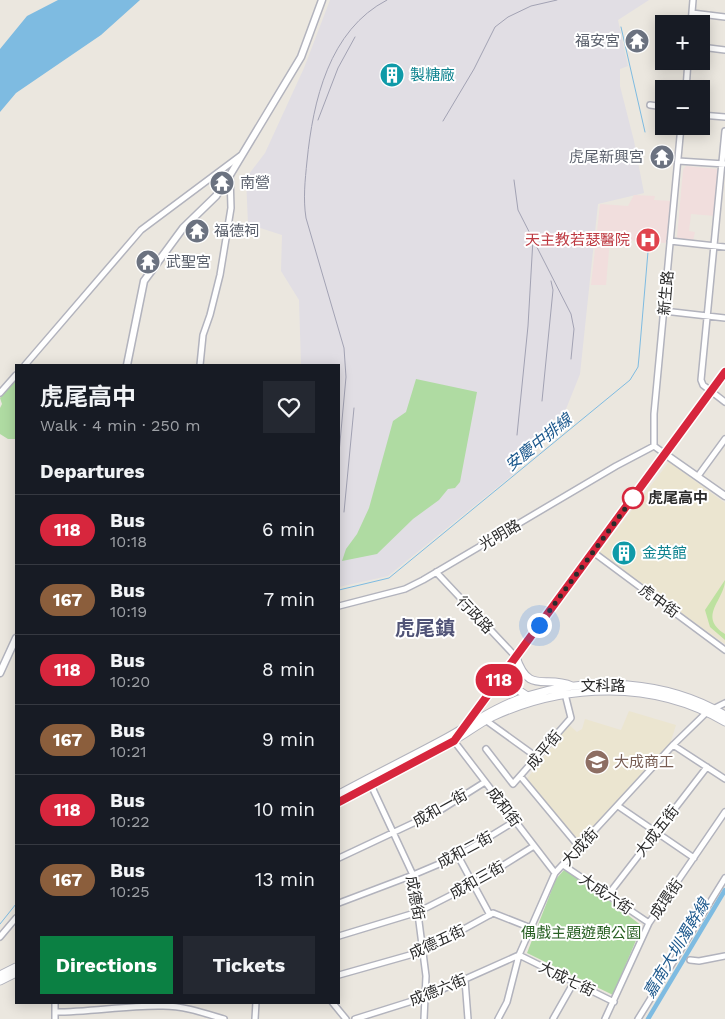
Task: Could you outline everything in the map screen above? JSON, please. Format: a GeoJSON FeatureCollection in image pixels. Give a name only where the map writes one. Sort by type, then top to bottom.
{"type":"FeatureCollection","features":[{"type":"Feature","properties":{"kind":"main road"},"geometry":{"type":"LineString","coordinates":[[516,657],[520,670],[532,681],[565,683],[572,686]]}},
{"type":"Feature","properties":{"kind":"main road"},"geometry":{"type":"LineString","coordinates":[[506,670],[512,686],[530,698]]}},
{"type":"Feature","properties":{"kind":"main road","name":"文科路"},"geometry":{"type":"LineString","coordinates":[[340,793],[481,717],[530,698],[572,686],[638,686],[679,695],[710,710],[725,722]]}},
{"type":"Feature","properties":{"kind":"main road","name":"文科路"},"geometry":{"type":"LineString","coordinates":[[530,698],[565,693],[624,691],[664,697],[725,715]]}},
{"type":"Feature","properties":{"kind":"main road","name":"文科路"},"geometry":{"type":"LineString","coordinates":[[340,801],[454,741],[481,717]]}},
{"type":"Feature","properties":{"kind":"main road"},"geometry":{"type":"LineString","coordinates":[[0,975],[15,968]]}},
{"type":"Feature","properties":{"kind":"main road"},"geometry":{"type":"LineString","coordinates":[[0,981],[15,973]]}},
{"type":"Feature","properties":{"kind":"street"},"geometry":{"type":"LineString","coordinates":[[128,364],[144,281],[183,228],[216,196],[230,175],[301,57],[322,0]]}},
{"type":"Feature","properties":{"kind":"street"},"geometry":{"type":"LineString","coordinates":[[693,0],[692,14],[725,17]]}},
{"type":"Feature","properties":{"kind":"street"},"geometry":{"type":"LineString","coordinates":[[710,49],[725,50]]}},
{"type":"Feature","properties":{"kind":"street"},"geometry":{"type":"LineString","coordinates":[[650,105],[655,106]]}},
{"type":"Feature","properties":{"kind":"street"},"geometry":{"type":"LineString","coordinates":[[710,116],[725,117]]}},
{"type":"Feature","properties":{"kind":"street"},"geometry":{"type":"LineString","coordinates":[[725,131],[724,164],[701,380],[703,385],[725,402]]}},
{"type":"Feature","properties":{"kind":"street","name":"新生路"},"geometry":{"type":"LineString","coordinates":[[654,446],[654,414],[680,135]]}},
{"type":"Feature","properties":{"kind":"street"},"geometry":{"type":"LineString","coordinates":[[26,364],[141,230],[222,171],[243,153]]}},
{"type":"Feature","properties":{"kind":"street"},"geometry":{"type":"LineString","coordinates":[[678,160],[724,164]]}},
{"type":"Feature","properties":{"kind":"street"},"geometry":{"type":"LineString","coordinates":[[200,364],[202,335],[210,316],[220,275],[231,208],[230,175]]}},
{"type":"Feature","properties":{"kind":"street"},"geometry":{"type":"LineString","coordinates":[[670,241],[725,246]]}},
{"type":"Feature","properties":{"kind":"street"},"geometry":{"type":"LineString","coordinates":[[664,311],[725,318]]}},
{"type":"Feature","properties":{"kind":"street"},"geometry":{"type":"LineString","coordinates":[[538,758],[481,717],[506,670],[725,372]]}},
{"type":"Feature","properties":{"kind":"street"},"geometry":{"type":"LineString","coordinates":[[0,393],[15,376]]}},
{"type":"Feature","properties":{"kind":"street"},"geometry":{"type":"LineString","coordinates":[[698,476],[725,439]]}},
{"type":"Feature","properties":{"kind":"street"},"geometry":{"type":"LineString","coordinates":[[654,446],[725,496]]}},
{"type":"Feature","properties":{"kind":"street","name":"光明路"},"geometry":{"type":"LineString","coordinates":[[340,606],[405,589],[654,446]]}},
{"type":"Feature","properties":{"kind":"street","name":"虎中街"},"geometry":{"type":"LineString","coordinates":[[593,552],[725,650]]}},
{"type":"Feature","properties":{"kind":"street","name":"行政路"},"geometry":{"type":"LineString","coordinates":[[436,572],[516,657]]}},
{"type":"Feature","properties":{"kind":"street"},"geometry":{"type":"LineString","coordinates":[[0,673],[15,640]]}},
{"type":"Feature","properties":{"kind":"street","name":"成平街"},"geometry":{"type":"LineString","coordinates":[[565,693],[571,718],[521,777],[580,848]]}},
{"type":"Feature","properties":{"kind":"street"},"geometry":{"type":"LineString","coordinates":[[710,710],[725,703]]}},
{"type":"Feature","properties":{"kind":"street","name":"大成街"},"geometry":{"type":"LineString","coordinates":[[498,1019],[507,1002],[519,955],[555,873],[673,745],[710,710]]}},
{"type":"Feature","properties":{"kind":"street"},"geometry":{"type":"LineString","coordinates":[[454,741],[465,727]]}},
{"type":"Feature","properties":{"kind":"street","name":"成和街"},"geometry":{"type":"LineString","coordinates":[[454,741],[555,873]]}},
{"type":"Feature","properties":{"kind":"street"},"geometry":{"type":"LineString","coordinates":[[673,745],[725,779]]}},
{"type":"Feature","properties":{"kind":"street"},"geometry":{"type":"LineString","coordinates":[[486,749],[513,784],[521,777]]}},
{"type":"Feature","properties":{"kind":"street","name":"大成五街"},"geometry":{"type":"LineString","coordinates":[[608,895],[707,767]]}},
{"type":"Feature","properties":{"kind":"street","name":"成和一街"},"geometry":{"type":"LineString","coordinates":[[340,858],[394,833],[454,802],[485,782]]}},
{"type":"Feature","properties":{"kind":"street","name":"成德街"},"geometry":{"type":"LineString","coordinates":[[371,785],[414,875],[424,951],[424,1019]]}},
{"type":"Feature","properties":{"kind":"street"},"geometry":{"type":"LineString","coordinates":[[618,806],[694,858]]}},
{"type":"Feature","properties":{"kind":"street","name":"成環街"},"geometry":{"type":"LineString","coordinates":[[605,1019],[649,923],[725,812]]}},
{"type":"Feature","properties":{"kind":"street","name":"成和二街"},"geometry":{"type":"LineString","coordinates":[[340,903],[414,875],[458,856],[515,821]]}},
{"type":"Feature","properties":{"kind":"street","name":"成和三街"},"geometry":{"type":"LineString","coordinates":[[340,936],[418,912],[473,884],[534,846]]}},
{"type":"Feature","properties":{"kind":"street"},"geometry":{"type":"LineString","coordinates":[[458,856],[490,915],[496,913],[531,928]]}},
{"type":"Feature","properties":{"kind":"street","name":"大成六街"},"geometry":{"type":"LineString","coordinates":[[564,865],[649,923]]}},
{"type":"Feature","properties":{"kind":"street"},"geometry":{"type":"LineString","coordinates":[[638,1019],[725,878]]}},
{"type":"Feature","properties":{"kind":"street","name":"成德五街"},"geometry":{"type":"LineString","coordinates":[[340,975],[424,951],[490,915]]}},
{"type":"Feature","properties":{"kind":"street"},"geometry":{"type":"LineString","coordinates":[[0,937],[15,919]]}},
{"type":"Feature","properties":{"kind":"street","name":"大成七街"},"geometry":{"type":"LineString","coordinates":[[519,955],[614,1002]]}},
{"type":"Feature","properties":{"kind":"street","name":"成德六街"},"geometry":{"type":"LineString","coordinates":[[355,1019],[425,997],[519,955]]}},
{"type":"Feature","properties":{"kind":"street"},"geometry":{"type":"LineString","coordinates":[[690,960],[699,961],[725,956]]}},
{"type":"Feature","properties":{"kind":"street"},"geometry":{"type":"LineString","coordinates":[[465,980],[468,1019]]}},
{"type":"Feature","properties":{"kind":"street"},"geometry":{"type":"LineString","coordinates":[[553,1019],[574,982]]}},
{"type":"Feature","properties":{"kind":"street"},"geometry":{"type":"LineString","coordinates":[[54,1004],[55,1019]]}},
{"type":"Feature","properties":{"kind":"street"},"geometry":{"type":"LineString","coordinates":[[256,1004],[256,1019]]}},
{"type":"Feature","properties":{"kind":"street"},"geometry":{"type":"LineString","coordinates":[[334,1004],[346,1019]]}},
{"type":"Feature","properties":{"kind":"street"},"geometry":{"type":"LineString","coordinates":[[55,1012],[93,1012],[163,1006],[186,1008],[224,1019]]}},
{"type":"Feature","properties":{"kind":"street"},"geometry":{"type":"LineString","coordinates":[[93,1012],[94,1019]]}},
{"type":"Feature","properties":{"kind":"shaded area"},"geometry":{"type":"Polygon","coordinates":[[[330,0],[649,0],[618,20],[628,66],[620,69],[620,86],[634,141],[644,193],[598,204],[580,374],[566,409],[521,449],[516,472],[388,576],[340,587],[340,364],[301,364],[299,300],[281,271],[282,235],[248,224],[246,178],[265,153],[304,68],[330,0]]]}},
{"type":"Feature","properties":{"kind":"shaded area"},"geometry":{"type":"Polygon","coordinates":[[[686,166],[717,169],[720,172],[715,216],[691,214],[689,231],[695,232],[693,241],[680,240],[677,237],[683,170],[686,166]]]}},
{"type":"Feature","properties":{"kind":"shaded area","name":"天主教若瑟醫院"},"geometry":{"type":"Polygon","coordinates":[[[634,195],[655,196],[654,200],[672,201],[666,243],[610,239],[606,285],[591,285],[600,204],[628,206],[634,195]]]}},
{"type":"Feature","properties":{"kind":"shaded area","name":"虎尾高中"},"geometry":{"type":"Polygon","coordinates":[[[669,462],[725,503],[725,644],[598,554],[669,462]]]}},
{"type":"Feature","properties":{"kind":"shaded area","name":"大成商工"},"geometry":{"type":"Polygon","coordinates":[[[629,711],[676,725],[670,744],[580,843],[526,780],[569,725],[577,732],[582,729],[585,719],[621,730],[629,711]]]}},
{"type":"Feature","properties":{"kind":"green space"},"geometry":{"type":"Polygon","coordinates":[[[416,379],[477,392],[460,482],[455,488],[448,489],[439,500],[413,519],[377,554],[342,561],[346,549],[357,534],[369,508],[393,421],[406,412],[416,379]]]}},
{"type":"Feature","properties":{"kind":"green space"},"geometry":{"type":"Polygon","coordinates":[[[15,380],[15,439],[8,439],[0,434],[0,408],[2,404],[0,398],[15,380]]]}},
{"type":"Feature","properties":{"kind":"green space"},"geometry":{"type":"Polygon","coordinates":[[[725,580],[724,587],[714,608],[713,621],[725,634],[725,640],[710,627],[705,610],[725,580]]]}},
{"type":"Feature","properties":{"kind":"green space","name":"偶戲主題遊憩公園"},"geometry":{"type":"Polygon","coordinates":[[[564,870],[586,883],[642,926],[613,995],[527,953],[556,879],[564,870]]]}},
{"type":"Feature","properties":{"kind":"water"},"geometry":{"type":"Polygon","coordinates":[[[58,0],[140,0],[101,35],[16,93],[0,112],[0,49],[27,16],[58,0]]]}},
{"type":"Feature","properties":{"kind":"waterway","name":"安慶中排線"},"geometry":{"type":"LineString","coordinates":[[621,27],[645,132]]}},
{"type":"Feature","properties":{"kind":"waterway","name":"安慶中排線"},"geometry":{"type":"LineString","coordinates":[[340,590],[389,578],[630,380],[638,367],[649,240]]}},
{"type":"Feature","properties":{"kind":"waterway","name":"嘉南大圳濁幹線"},"geometry":{"type":"LineString","coordinates":[[648,1019],[725,890]]}},
{"type":"Feature","properties":{"kind":"waterway","name":"安慶中排線"},"geometry":{"type":"LineString","coordinates":[[0,924],[15,905]]}},
{"type":"Feature","properties":{"kind":"railway"},"geometry":{"type":"LineString","coordinates":[[340,442],[346,377],[344,348],[306,218],[304,197],[307,161],[314,115],[320,92],[338,48],[351,29],[367,13],[387,0]]}},
{"type":"Feature","properties":{"kind":"railway"},"geometry":{"type":"LineString","coordinates":[[443,121],[474,69],[495,27],[508,17],[531,6],[557,0]]}},
{"type":"Feature","properties":{"kind":"railway"},"geometry":{"type":"LineString","coordinates":[[318,120],[338,68],[355,37]]}},
{"type":"Feature","properties":{"kind":"railway"},"geometry":{"type":"LineString","coordinates":[[514,180],[518,210],[571,314],[574,329],[571,359]]}},
{"type":"Feature","properties":{"kind":"railway"},"geometry":{"type":"LineString","coordinates":[[517,435],[528,326],[533,239]]}},
{"type":"Feature","properties":{"kind":"railway"},"geometry":{"type":"LineString","coordinates":[[542,401],[553,290],[551,281]]}},
{"type":"Feature","properties":{"kind":"railway"},"geometry":{"type":"LineString","coordinates":[[344,512],[354,408]]}},
{"type":"Feature","properties":{"kind":"bus line","name":"118"},"geometry":{"type":"LineString","coordinates":[[340,801],[454,741],[725,372]]}},
{"type":"Feature","properties":{"kind":"place","name":"福安宮"},"geometry":{"type":"Point","coordinates":[637,41]}},
{"type":"Feature","properties":{"kind":"place","name":"製糖廠"},"geometry":{"type":"Point","coordinates":[392,75]}},
{"type":"Feature","properties":{"kind":"place","name":"虎尾新興宮"},"geometry":{"type":"Point","coordinates":[662,157]}},
{"type":"Feature","properties":{"kind":"place","name":"南營"},"geometry":{"type":"Point","coordinates":[222,183]}},
{"type":"Feature","properties":{"kind":"place","name":"福德祠"},"geometry":{"type":"Point","coordinates":[197,231]}},
{"type":"Feature","properties":{"kind":"place","name":"天主教若瑟醫院"},"geometry":{"type":"Point","coordinates":[648,240]}},
{"type":"Feature","properties":{"kind":"place","name":"武聖宮"},"geometry":{"type":"Point","coordinates":[148,262]}},
{"type":"Feature","properties":{"kind":"place","name":"虎尾高中"},"geometry":{"type":"Point","coordinates":[633,498]}},
{"type":"Feature","properties":{"kind":"place","name":"金英館"},"geometry":{"type":"Point","coordinates":[624,553]}},
{"type":"Feature","properties":{"kind":"place","name":"大成商工"},"geometry":{"type":"Point","coordinates":[597,762]}},
{"type":"Feature","properties":{"kind":"district","name":"虎尾鎮"},"geometry":{"type":"Point","coordinates":[425,628]}},
{"type":"Feature","properties":{"kind":"route"},"geometry":{"type":"LineString","coordinates":[[539,625],[633,498]]}}]}
